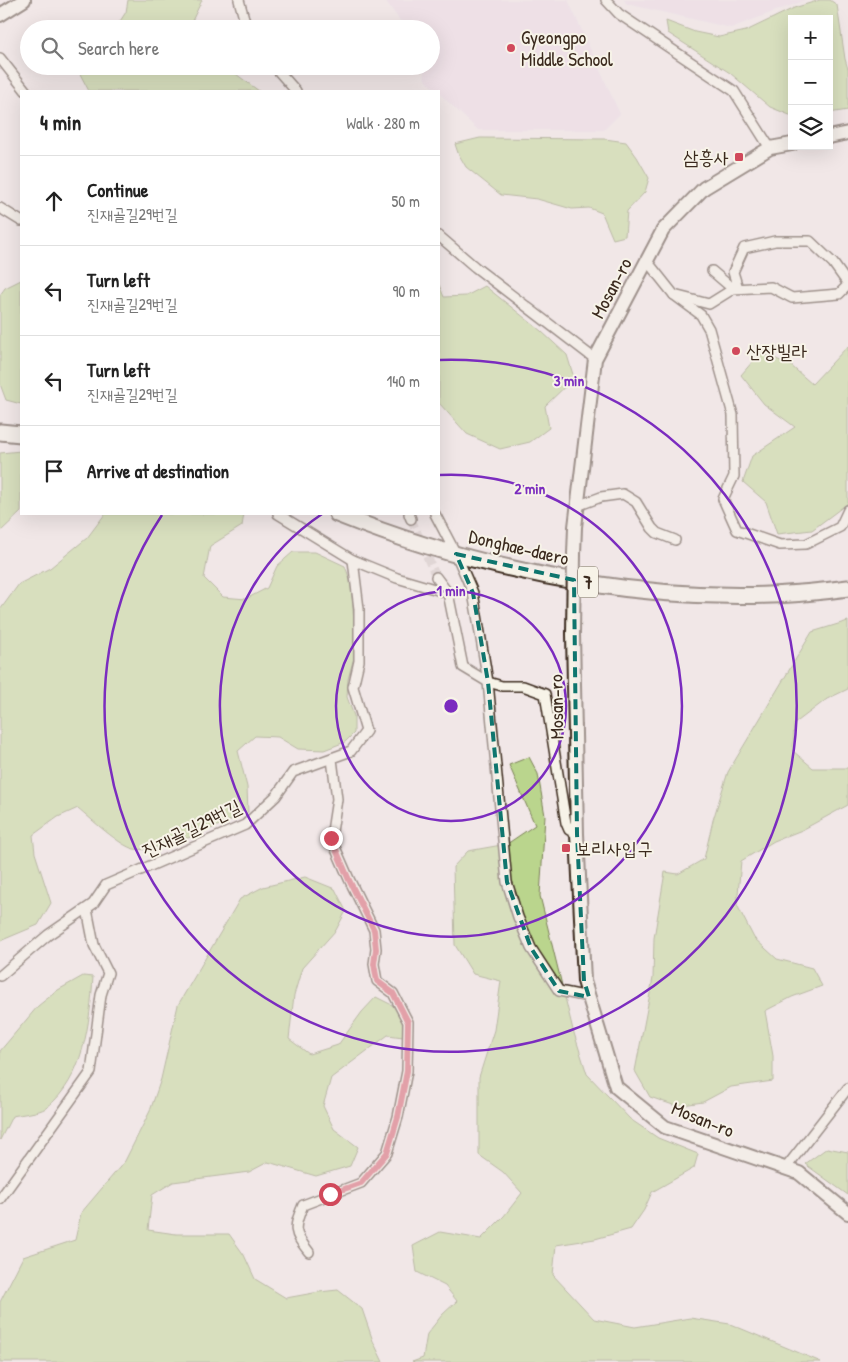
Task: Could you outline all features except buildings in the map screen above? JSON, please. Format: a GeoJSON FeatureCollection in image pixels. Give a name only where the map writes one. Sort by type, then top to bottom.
{"type":"FeatureCollection","features":[{"type":"Feature","properties":{"kind":"main road"},"geometry":{"type":"LineString","coordinates":[[0,432],[20,434]]}},
{"type":"Feature","properties":{"kind":"main road","name":"Donghae-daero"},"geometry":{"type":"LineString","coordinates":[[340,515],[372,528],[501,566],[603,585],[680,592],[732,594],[813,593],[848,588]]}},
{"type":"Feature","properties":{"kind":"street"},"geometry":{"type":"LineString","coordinates":[[0,15],[24,0]]}},
{"type":"Feature","properties":{"kind":"street"},"geometry":{"type":"LineString","coordinates":[[240,0],[245,20]]}},
{"type":"Feature","properties":{"kind":"street"},"geometry":{"type":"LineString","coordinates":[[606,0],[619,14],[734,92],[770,148]]}},
{"type":"Feature","properties":{"kind":"street"},"geometry":{"type":"LineString","coordinates":[[0,58],[25,90]]}},
{"type":"Feature","properties":{"kind":"street"},"geometry":{"type":"LineString","coordinates":[[282,75],[295,90]]}},
{"type":"Feature","properties":{"kind":"street"},"geometry":{"type":"LineString","coordinates":[[833,136],[848,133]]}},
{"type":"Feature","properties":{"kind":"street","name":"Mosan-ro"},"geometry":{"type":"LineString","coordinates":[[788,145],[770,148],[704,188],[663,230],[594,359],[577,506],[574,554],[573,634],[584,981],[616,1088],[665,1127],[799,1173],[848,1213]]}},
{"type":"Feature","properties":{"kind":"street"},"geometry":{"type":"LineString","coordinates":[[0,208],[20,221]]}},
{"type":"Feature","properties":{"kind":"street"},"geometry":{"type":"LineString","coordinates":[[440,237],[475,267],[594,359]]}},
{"type":"Feature","properties":{"kind":"street"},"geometry":{"type":"LineString","coordinates":[[674,295],[709,304],[735,288],[771,287],[792,298],[839,294],[848,285],[833,263],[810,241],[775,241],[744,248],[733,272],[735,288]]}},
{"type":"Feature","properties":{"kind":"street"},"geometry":{"type":"LineString","coordinates":[[646,261],[674,295],[701,316],[709,329],[733,416],[734,476],[723,499],[737,530],[780,545],[806,544],[840,527],[848,510]]}},
{"type":"Feature","properties":{"kind":"street"},"geometry":{"type":"LineString","coordinates":[[712,271],[735,288]]}},
{"type":"Feature","properties":{"kind":"street"},"geometry":{"type":"LineString","coordinates":[[577,506],[601,497],[623,494],[636,502],[652,528],[675,540]]}},
{"type":"Feature","properties":{"kind":"street"},"geometry":{"type":"LineString","coordinates":[[280,515],[353,560],[397,578],[448,593]]}},
{"type":"Feature","properties":{"kind":"street"},"geometry":{"type":"LineString","coordinates":[[436,515],[456,554],[473,593],[488,682],[507,882],[518,918],[531,948],[559,991],[589,997]]}},
{"type":"Feature","properties":{"kind":"street","name":"진재골길29번길"},"geometry":{"type":"LineString","coordinates":[[0,976],[48,935],[93,904],[106,886],[245,825],[276,796],[293,772],[352,752],[366,732],[353,687],[359,661],[359,608],[353,560]]}},
{"type":"Feature","properties":{"kind":"street"},"geometry":{"type":"LineString","coordinates":[[436,577],[448,593],[463,667],[488,682],[502,686],[523,686],[545,694],[566,823],[570,830],[578,834]]}},
{"type":"Feature","properties":{"kind":"street"},"geometry":{"type":"LineString","coordinates":[[309,1252],[297,1236],[296,1222],[303,1205],[361,1183],[387,1153],[398,1117],[407,1071],[408,1022],[393,993],[377,981],[374,964],[376,949],[374,930],[331,838],[338,799],[332,758]]}},
{"type":"Feature","properties":{"kind":"street"},"geometry":{"type":"LineString","coordinates":[[0,1199],[91,1072],[101,995],[108,973],[94,944],[86,909]]}},
{"type":"Feature","properties":{"kind":"street"},"geometry":{"type":"LineString","coordinates":[[785,1169],[848,1088]]}},
{"type":"Feature","properties":{"kind":"highlighted area"},"geometry":{"type":"Polygon","coordinates":[[[456,554],[574,580],[577,834],[584,981],[589,997],[559,991],[531,948],[507,882],[488,682],[473,593],[456,554]]]}},
{"type":"Feature","properties":{"kind":"shaded area","name":"Gyeongpo Middle School"},"geometry":{"type":"Polygon","coordinates":[[[385,0],[568,0],[620,114],[604,130],[478,130],[440,94],[440,90],[436,90],[425,80],[424,75],[440,75],[440,20],[399,20],[385,0]]]}},
{"type":"Feature","properties":{"kind":"shaded area"},"geometry":{"type":"Polygon","coordinates":[[[624,0],[805,0],[731,28],[627,4],[624,0]]]}},
{"type":"Feature","properties":{"kind":"green space"},"geometry":{"type":"Polygon","coordinates":[[[128,0],[202,0],[192,20],[121,20],[126,12],[128,0]]]}},
{"type":"Feature","properties":{"kind":"green space"},"geometry":{"type":"Polygon","coordinates":[[[820,0],[830,0],[837,5],[848,69],[848,110],[833,112],[833,15],[788,15],[788,114],[770,107],[730,73],[668,33],[666,21],[695,32],[719,37],[746,31],[794,8],[820,0]]]}},
{"type":"Feature","properties":{"kind":"green space"},"geometry":{"type":"Polygon","coordinates":[[[81,75],[237,75],[258,90],[88,90],[81,75]]]}},
{"type":"Feature","properties":{"kind":"green space"},"geometry":{"type":"Polygon","coordinates":[[[480,138],[605,139],[626,142],[649,178],[645,192],[627,211],[625,236],[613,239],[602,213],[589,208],[572,209],[537,199],[501,195],[466,167],[458,153],[455,144],[480,138]]]}},
{"type":"Feature","properties":{"kind":"green space"},"geometry":{"type":"Polygon","coordinates":[[[20,280],[20,404],[6,400],[0,384],[0,295],[5,288],[20,280]]]}},
{"type":"Feature","properties":{"kind":"green space"},"geometry":{"type":"Polygon","coordinates":[[[485,286],[541,331],[567,355],[574,378],[545,406],[549,428],[530,442],[500,449],[467,434],[440,404],[440,287],[444,297],[466,296],[485,286]]]}},
{"type":"Feature","properties":{"kind":"green space"},"geometry":{"type":"Polygon","coordinates":[[[848,346],[848,503],[812,530],[777,534],[766,502],[743,482],[752,456],[795,427],[764,404],[741,375],[760,353],[789,364],[812,384],[848,346]]]}},
{"type":"Feature","properties":{"kind":"green space"},"geometry":{"type":"Polygon","coordinates":[[[20,451],[20,513],[0,532],[0,453],[20,451]]]}},
{"type":"Feature","properties":{"kind":"green space"},"geometry":{"type":"Polygon","coordinates":[[[104,515],[244,515],[242,526],[210,546],[204,578],[223,597],[246,599],[267,588],[277,566],[293,552],[315,552],[345,566],[351,583],[356,650],[348,679],[347,697],[354,716],[354,733],[345,742],[324,750],[298,749],[278,737],[255,736],[238,751],[247,787],[248,812],[208,830],[159,847],[134,849],[128,847],[97,825],[78,808],[58,817],[33,835],[35,853],[51,903],[38,925],[0,941],[0,610],[19,584],[50,568],[87,538],[104,515]]]}},
{"type":"Feature","properties":{"kind":"green space"},"geometry":{"type":"Polygon","coordinates":[[[848,621],[848,689],[827,699],[794,724],[793,751],[813,768],[848,768],[848,805],[802,830],[774,841],[741,861],[737,905],[754,938],[777,959],[812,968],[822,986],[792,997],[765,1011],[773,1056],[773,1081],[731,1087],[703,1102],[676,1106],[650,1097],[635,1071],[653,978],[654,938],[665,872],[678,874],[704,859],[713,820],[728,772],[812,632],[848,621]]]}},
{"type":"Feature","properties":{"kind":"green space"},"geometry":{"type":"Polygon","coordinates":[[[529,757],[538,774],[545,816],[540,896],[573,1030],[587,1074],[630,1119],[658,1138],[698,1154],[694,1168],[652,1192],[644,1210],[631,1229],[595,1239],[556,1245],[553,1275],[594,1319],[635,1327],[690,1318],[730,1324],[821,1362],[412,1362],[423,1358],[427,1334],[442,1315],[457,1301],[445,1286],[417,1272],[413,1246],[440,1232],[481,1239],[504,1216],[522,1193],[503,1172],[479,1155],[479,1077],[494,1030],[501,981],[473,974],[455,945],[453,867],[468,851],[507,844],[535,825],[509,765],[529,757]]]}},
{"type":"Feature","properties":{"kind":"green space"},"geometry":{"type":"Polygon","coordinates":[[[305,877],[335,889],[346,911],[336,930],[302,968],[294,995],[289,1039],[309,1054],[338,1045],[362,1012],[376,997],[392,1005],[402,1016],[403,1037],[388,1035],[331,1078],[323,1106],[334,1129],[358,1147],[350,1166],[316,1176],[268,1162],[249,1172],[173,1182],[152,1195],[148,1230],[176,1234],[229,1234],[244,1255],[255,1279],[286,1298],[338,1290],[362,1309],[373,1341],[383,1362],[0,1362],[0,1302],[23,1257],[75,1240],[81,1213],[125,1161],[150,1111],[161,1079],[178,1005],[240,899],[263,887],[305,877]]]}},
{"type":"Feature","properties":{"kind":"green space"},"geometry":{"type":"Polygon","coordinates":[[[83,976],[93,977],[90,1012],[83,1048],[69,1082],[59,1096],[43,1110],[12,1116],[0,1140],[0,1051],[38,1006],[58,990],[83,976]]]}},
{"type":"Feature","properties":{"kind":"green space"},"geometry":{"type":"Polygon","coordinates":[[[827,1148],[848,1152],[848,1195],[805,1164],[827,1148]]]}},
{"type":"Feature","properties":{"kind":"tunnel"},"geometry":{"type":"LineString","coordinates":[[411,519],[436,577]]}},
{"type":"Feature","properties":{"kind":"place","name":"Gyeongpo Middle School"},"geometry":{"type":"Point","coordinates":[511,48]}},
{"type":"Feature","properties":{"kind":"place","name":"삼흥사"},"geometry":{"type":"Point","coordinates":[739,157]}},
{"type":"Feature","properties":{"kind":"place","name":"산장빌라"},"geometry":{"type":"Point","coordinates":[736,351]}},
{"type":"Feature","properties":{"kind":"place","name":"보리사입구"},"geometry":{"type":"Point","coordinates":[566,848]}},
{"type":"Feature","properties":{"kind":"route"},"geometry":{"type":"LineString","coordinates":[[330,1194],[361,1183],[387,1153],[398,1117],[407,1071],[408,1022],[393,993],[377,981],[374,964],[376,949],[374,930],[331,838]]}}]}
